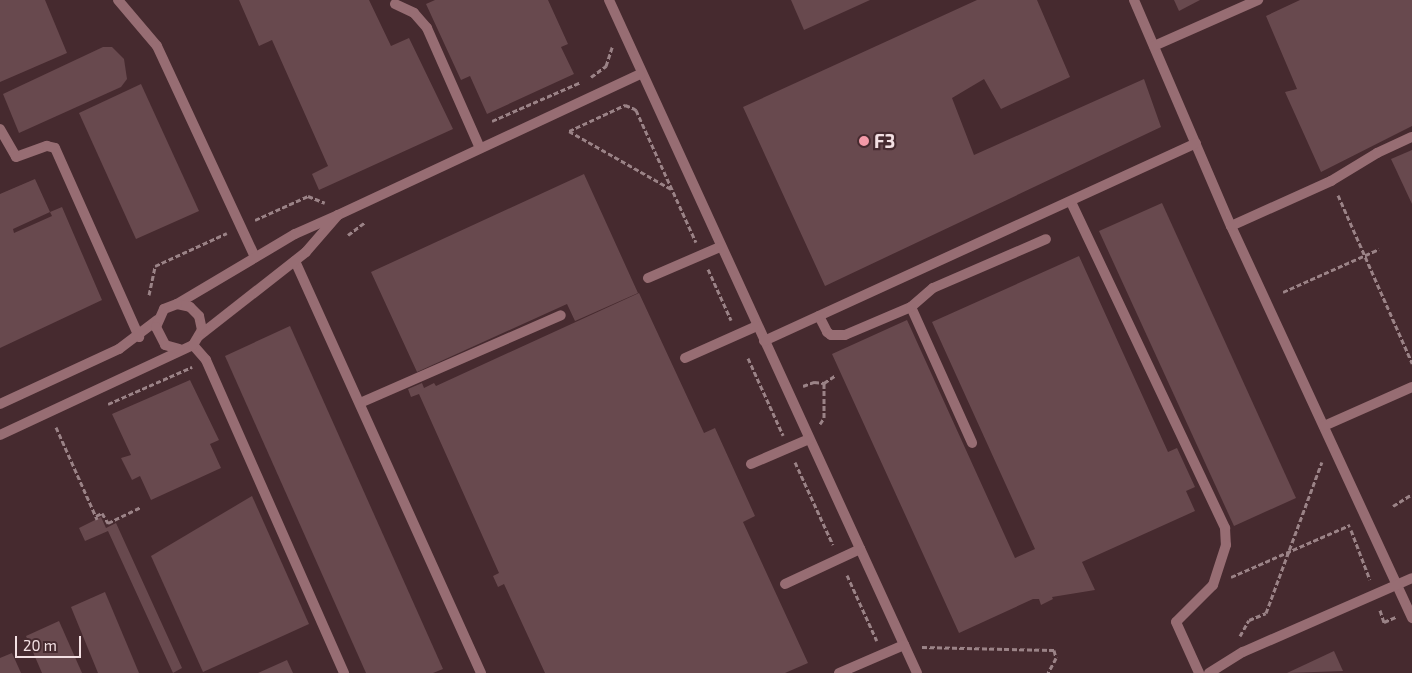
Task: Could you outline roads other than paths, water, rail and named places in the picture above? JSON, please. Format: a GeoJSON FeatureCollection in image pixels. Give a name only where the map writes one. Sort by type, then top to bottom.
{"type":"FeatureCollection","features":[{"type":"Feature","properties":{"kind":"lane"},"geometry":{"type":"LineString","coordinates":[[118,0],[157,46],[254,257]]}},
{"type":"Feature","properties":{"kind":"lane"},"geometry":{"type":"LineString","coordinates":[[608,0],[640,74],[916,673]]}},
{"type":"Feature","properties":{"kind":"lane"},"geometry":{"type":"LineString","coordinates":[[1134,0],[1231,226],[1410,614]]}},
{"type":"Feature","properties":{"kind":"lane"},"geometry":{"type":"LineString","coordinates":[[1154,46],[1258,0]]}},
{"type":"Feature","properties":{"kind":"lane"},"geometry":{"type":"LineString","coordinates":[[395,4],[414,13],[427,28],[480,148]]}},
{"type":"Feature","properties":{"kind":"lane"},"geometry":{"type":"LineString","coordinates":[[0,404],[139,337],[157,320],[164,309],[177,304],[254,257],[308,227],[338,215],[640,74]]}},
{"type":"Feature","properties":{"kind":"lane"},"geometry":{"type":"LineString","coordinates":[[0,129],[16,158],[47,146],[55,148],[139,337]]}},
{"type":"Feature","properties":{"kind":"lane"},"geometry":{"type":"LineString","coordinates":[[1231,226],[1331,181],[1377,153],[1412,136]]}},
{"type":"Feature","properties":{"kind":"lane"},"geometry":{"type":"LineString","coordinates":[[764,341],[1071,202],[1196,143]]}},
{"type":"Feature","properties":{"kind":"lane"},"geometry":{"type":"LineString","coordinates":[[1071,202],[1225,528],[1226,545],[1213,585],[1176,622],[1199,673]]}},
{"type":"Feature","properties":{"kind":"lane"},"geometry":{"type":"LineString","coordinates":[[0,435],[179,349],[193,345],[200,336],[295,261],[338,215]]}},
{"type":"Feature","properties":{"kind":"lane"},"geometry":{"type":"LineString","coordinates":[[819,316],[827,332],[837,336],[911,306],[933,288],[1046,239]]}},
{"type":"Feature","properties":{"kind":"lane"},"geometry":{"type":"LineString","coordinates":[[648,278],[720,247]]}},
{"type":"Feature","properties":{"kind":"lane"},"geometry":{"type":"LineString","coordinates":[[295,261],[481,673]]}},
{"type":"Feature","properties":{"kind":"lane"},"geometry":{"type":"LineString","coordinates":[[177,304],[196,311],[202,323],[200,336]]}},
{"type":"Feature","properties":{"kind":"lane"},"geometry":{"type":"LineString","coordinates":[[911,306],[972,443]]}},
{"type":"Feature","properties":{"kind":"lane"},"geometry":{"type":"LineString","coordinates":[[360,403],[561,315]]}},
{"type":"Feature","properties":{"kind":"lane"},"geometry":{"type":"LineString","coordinates":[[157,320],[160,340],[179,349]]}},
{"type":"Feature","properties":{"kind":"lane"},"geometry":{"type":"LineString","coordinates":[[685,358],[757,326]]}},
{"type":"Feature","properties":{"kind":"lane"},"geometry":{"type":"LineString","coordinates":[[193,345],[206,360],[344,673]]}},
{"type":"Feature","properties":{"kind":"lane"},"geometry":{"type":"LineString","coordinates":[[1324,426],[1412,387]]}},
{"type":"Feature","properties":{"kind":"lane"},"geometry":{"type":"LineString","coordinates":[[751,464],[809,439]]}},
{"type":"Feature","properties":{"kind":"lane"},"geometry":{"type":"LineString","coordinates":[[785,584],[860,549]]}},
{"type":"Feature","properties":{"kind":"lane"},"geometry":{"type":"LineString","coordinates":[[1209,673],[1243,652],[1412,578]]}},
{"type":"Feature","properties":{"kind":"lane"},"geometry":{"type":"LineString","coordinates":[[840,673],[904,644]]}},
{"type":"Feature","properties":{"kind":"place","name":"F3"},"geometry":{"type":"Point","coordinates":[864,141]}}]}
